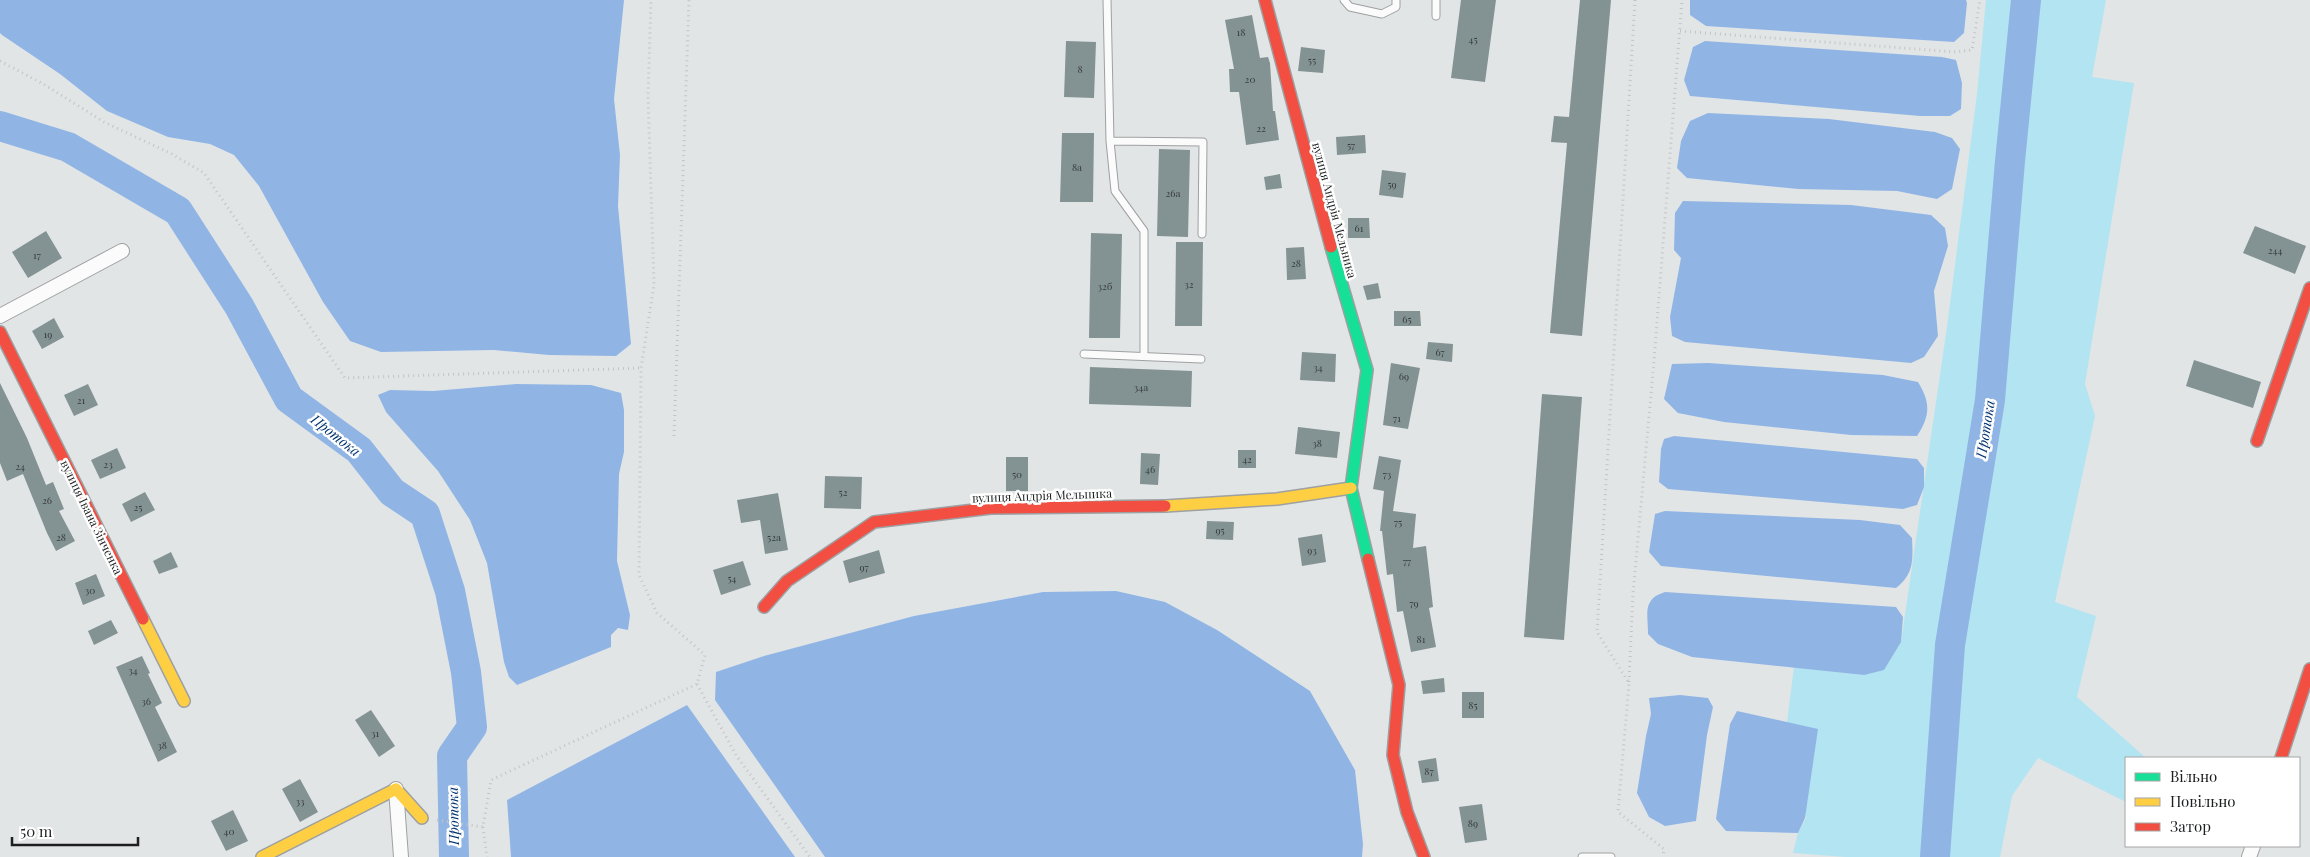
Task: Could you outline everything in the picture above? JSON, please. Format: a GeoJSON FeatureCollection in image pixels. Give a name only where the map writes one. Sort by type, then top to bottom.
{"type":"FeatureCollection","features":[{"type":"Feature","properties":{"kind":"street","name":"вулиця Андрія Мельника"},"geometry":{"type":"LineString","coordinates":[[1266,0],[1323,222],[1367,370],[1351,488],[1399,686],[1393,755],[1407,812],[1424,857]]}},
{"type":"Feature","properties":{"kind":"street"},"geometry":{"type":"LineString","coordinates":[[0,316],[122,251]]}},
{"type":"Feature","properties":{"kind":"street"},"geometry":{"type":"LineString","coordinates":[[2257,441],[2310,288]]}},
{"type":"Feature","properties":{"kind":"street","name":"вулиця Івана Зінченка"},"geometry":{"type":"LineString","coordinates":[[0,332],[184,701]]}},
{"type":"Feature","properties":{"kind":"street","name":"вулиця Андрія Мельника"},"geometry":{"type":"LineString","coordinates":[[764,608],[787,581],[874,522],[991,508],[1175,505],[1277,499],[1351,488]]}},
{"type":"Feature","properties":{"kind":"street"},"geometry":{"type":"LineString","coordinates":[[2281,757],[2310,669]]}},
{"type":"Feature","properties":{"kind":"street"},"geometry":{"type":"LineString","coordinates":[[396,789],[422,818]]}},
{"type":"Feature","properties":{"kind":"street"},"geometry":{"type":"LineString","coordinates":[[262,857],[396,789]]}},
{"type":"Feature","properties":{"kind":"street"},"geometry":{"type":"LineString","coordinates":[[396,789],[401,857]]}},
{"type":"Feature","properties":{"kind":"lane"},"geometry":{"type":"LineString","coordinates":[[1106,0],[1110,141],[1116,191],[1144,231],[1144,356]]}},
{"type":"Feature","properties":{"kind":"lane"},"geometry":{"type":"LineString","coordinates":[[1344,0],[1350,7],[1382,14],[1396,7],[1396,0]]}},
{"type":"Feature","properties":{"kind":"lane"},"geometry":{"type":"LineString","coordinates":[[1436,0],[1436,16]]}},
{"type":"Feature","properties":{"kind":"lane"},"geometry":{"type":"LineString","coordinates":[[1110,141],[1203,142],[1202,234]]}},
{"type":"Feature","properties":{"kind":"lane"},"geometry":{"type":"LineString","coordinates":[[1084,354],[1201,359]]}},
{"type":"Feature","properties":{"kind":"lane"},"geometry":{"type":"LineString","coordinates":[[1582,857],[1611,857]]}},
{"type":"Feature","properties":{"kind":"path"},"geometry":{"type":"LineString","coordinates":[[651,0],[648,96],[654,285],[640,368],[639,575],[657,613],[705,655],[697,684],[736,754],[810,857]]}},
{"type":"Feature","properties":{"kind":"path"},"geometry":{"type":"LineString","coordinates":[[674,436],[689,0]]}},
{"type":"Feature","properties":{"kind":"path"},"geometry":{"type":"LineString","coordinates":[[1629,683],[1597,632],[1635,0]]}},
{"type":"Feature","properties":{"kind":"path"},"geometry":{"type":"LineString","coordinates":[[1663,857],[1664,848],[1618,812],[1629,683],[1633,594],[1654,361],[1682,0]]}},
{"type":"Feature","properties":{"kind":"path"},"geometry":{"type":"LineString","coordinates":[[1680,31],[1956,52],[1972,50],[1980,0]]}},
{"type":"Feature","properties":{"kind":"path"},"geometry":{"type":"LineString","coordinates":[[0,61],[45,84],[104,122],[170,153],[204,173],[346,378],[640,368]]}},
{"type":"Feature","properties":{"kind":"path"},"geometry":{"type":"LineString","coordinates":[[487,857],[483,827],[491,780],[697,684]]}},
{"type":"Feature","properties":{"kind":"path"},"geometry":{"type":"LineString","coordinates":[[422,818],[483,827]]}},
{"type":"Feature","properties":{"kind":"shaded area"},"geometry":{"type":"Polygon","coordinates":[[[0,0],[624,0],[614,99],[620,155],[618,206],[631,344],[616,356],[549,355],[494,350],[381,352],[350,341],[323,302],[259,186],[234,155],[210,144],[168,137],[107,111],[60,74],[0,33],[0,0]]]}},
{"type":"Feature","properties":{"kind":"shaded area"},"geometry":{"type":"Polygon","coordinates":[[[1690,0],[1966,0],[1967,3],[1964,33],[1954,42],[1706,26],[1690,15],[1690,0]]]}},
{"type":"Feature","properties":{"kind":"shaded area"},"geometry":{"type":"Polygon","coordinates":[[[1986,0],[2106,0],[2092,77],[2134,83],[2085,384],[2095,416],[2055,602],[2096,616],[2077,697],[2145,757],[2125,757],[2125,802],[2038,758],[2012,796],[2000,857],[1846,857],[1793,853],[1798,833],[1806,818],[1787,722],[1794,667],[1864,675],[1901,642],[1947,327],[1977,94],[1986,0]]]}},
{"type":"Feature","properties":{"kind":"shaded area"},"geometry":{"type":"Polygon","coordinates":[[[1705,41],[1942,57],[1956,60],[1962,83],[1961,109],[1950,116],[1920,116],[1690,96],[1684,80],[1693,47],[1705,41]]]}},
{"type":"Feature","properties":{"kind":"shaded area"},"geometry":{"type":"Polygon","coordinates":[[[1708,113],[1829,119],[1935,132],[1952,138],[1960,149],[1952,189],[1937,199],[1897,191],[1798,189],[1687,178],[1677,168],[1681,141],[1690,121],[1708,113]]]}},
{"type":"Feature","properties":{"kind":"shaded area"},"geometry":{"type":"Polygon","coordinates":[[[1683,201],[1851,205],[1931,215],[1945,228],[1948,246],[1934,291],[1938,336],[1924,357],[1911,363],[1685,342],[1672,336],[1670,317],[1681,258],[1674,250],[1675,213],[1683,201]]]}},
{"type":"Feature","properties":{"kind":"shaded area"},"geometry":{"type":"Polygon","coordinates":[[[1708,363],[1883,375],[1918,382],[1927,403],[1926,416],[1917,436],[1851,435],[1724,422],[1678,413],[1664,399],[1672,364],[1708,363]]]}},
{"type":"Feature","properties":{"kind":"shaded area"},"geometry":{"type":"Polygon","coordinates":[[[516,384],[591,385],[621,393],[624,410],[624,452],[619,474],[617,561],[630,615],[628,630],[618,628],[611,635],[611,647],[517,685],[509,677],[504,662],[487,563],[470,520],[438,471],[386,412],[378,395],[390,390],[433,391],[516,384]]]}},
{"type":"Feature","properties":{"kind":"shaded area"},"geometry":{"type":"Polygon","coordinates":[[[1674,436],[1917,459],[1924,468],[1924,487],[1917,505],[1903,509],[1668,489],[1659,482],[1661,449],[1664,439],[1674,436]]]}},
{"type":"Feature","properties":{"kind":"shaded area"},"geometry":{"type":"Polygon","coordinates":[[[1665,511],[1860,520],[1900,525],[1912,538],[1911,566],[1902,583],[1896,588],[1661,566],[1649,552],[1655,514],[1665,511]]]}},
{"type":"Feature","properties":{"kind":"shaded area"},"geometry":{"type":"Polygon","coordinates":[[[1116,591],[1165,602],[1217,630],[1310,691],[1355,770],[1363,844],[1362,857],[825,857],[715,700],[716,672],[764,656],[914,616],[1043,592],[1116,591]]]}},
{"type":"Feature","properties":{"kind":"shaded area"},"geometry":{"type":"Polygon","coordinates":[[[1665,592],[1896,607],[1903,617],[1901,642],[1884,670],[1864,675],[1692,657],[1658,644],[1648,634],[1647,614],[1650,603],[1658,595],[1665,592]]]}},
{"type":"Feature","properties":{"kind":"shaded area"},"geometry":{"type":"Polygon","coordinates":[[[1680,695],[1708,698],[1713,707],[1707,735],[1696,821],[1665,826],[1649,817],[1637,793],[1651,714],[1649,698],[1680,695]]]}},
{"type":"Feature","properties":{"kind":"shaded area"},"geometry":{"type":"Polygon","coordinates":[[[687,705],[795,857],[511,857],[507,800],[687,705]]]}},
{"type":"Feature","properties":{"kind":"shaded area"},"geometry":{"type":"Polygon","coordinates":[[[1737,711],[1818,729],[1805,818],[1798,833],[1726,831],[1716,819],[1730,724],[1737,711]]]}},
{"type":"Feature","properties":{"kind":"building"},"geometry":{"type":"Polygon","coordinates":[[[1461,0],[1496,0],[1485,82],[1451,78],[1461,0]]]}},
{"type":"Feature","properties":{"kind":"building"},"geometry":{"type":"Polygon","coordinates":[[[1580,0],[1611,0],[1582,336],[1550,333],[1567,143],[1551,142],[1554,116],[1569,117],[1580,0]]]}},
{"type":"Feature","properties":{"kind":"building"},"geometry":{"type":"Polygon","coordinates":[[[1252,15],[1260,58],[1268,57],[1270,63],[1273,111],[1275,111],[1279,140],[1246,145],[1239,92],[1230,92],[1229,69],[1234,69],[1225,20],[1252,15]]]}},
{"type":"Feature","properties":{"kind":"building"},"geometry":{"type":"Polygon","coordinates":[[[1066,41],[1096,42],[1094,98],[1064,97],[1066,41]]]}},
{"type":"Feature","properties":{"kind":"building"},"geometry":{"type":"Polygon","coordinates":[[[1301,47],[1325,50],[1323,73],[1298,71],[1301,47]]]}},
{"type":"Feature","properties":{"kind":"building"},"geometry":{"type":"Polygon","coordinates":[[[1062,133],[1094,133],[1093,202],[1060,202],[1062,133]]]}},
{"type":"Feature","properties":{"kind":"building"},"geometry":{"type":"Polygon","coordinates":[[[1365,135],[1366,153],[1337,155],[1336,137],[1365,135]]]}},
{"type":"Feature","properties":{"kind":"building"},"geometry":{"type":"Polygon","coordinates":[[[1159,149],[1190,150],[1188,237],[1157,236],[1159,149]]]}},
{"type":"Feature","properties":{"kind":"building"},"geometry":{"type":"Polygon","coordinates":[[[1382,170],[1406,173],[1403,198],[1379,195],[1382,170]]]}},
{"type":"Feature","properties":{"kind":"building"},"geometry":{"type":"Polygon","coordinates":[[[1280,174],[1282,188],[1266,190],[1264,177],[1280,174]]]}},
{"type":"Feature","properties":{"kind":"building"},"geometry":{"type":"Polygon","coordinates":[[[1348,218],[1369,218],[1370,238],[1348,238],[1348,218]]]}},
{"type":"Feature","properties":{"kind":"building"},"geometry":{"type":"Polygon","coordinates":[[[2255,226],[2306,246],[2295,274],[2243,253],[2255,226]]]}},
{"type":"Feature","properties":{"kind":"building"},"geometry":{"type":"Polygon","coordinates":[[[46,231],[62,258],[28,278],[12,252],[46,231]]]}},
{"type":"Feature","properties":{"kind":"building"},"geometry":{"type":"Polygon","coordinates":[[[1091,233],[1122,234],[1120,338],[1089,338],[1091,233]]]}},
{"type":"Feature","properties":{"kind":"building"},"geometry":{"type":"Polygon","coordinates":[[[1176,242],[1203,242],[1202,326],[1175,326],[1176,242]]]}},
{"type":"Feature","properties":{"kind":"building"},"geometry":{"type":"Polygon","coordinates":[[[1304,247],[1306,279],[1287,280],[1286,248],[1304,247]]]}},
{"type":"Feature","properties":{"kind":"building"},"geometry":{"type":"Polygon","coordinates":[[[1378,283],[1381,298],[1367,300],[1363,286],[1378,283]]]}},
{"type":"Feature","properties":{"kind":"building"},"geometry":{"type":"Polygon","coordinates":[[[1394,311],[1420,311],[1421,326],[1394,326],[1394,311]]]}},
{"type":"Feature","properties":{"kind":"building"},"geometry":{"type":"Polygon","coordinates":[[[54,318],[64,337],[42,349],[32,331],[54,318]]]}},
{"type":"Feature","properties":{"kind":"building"},"geometry":{"type":"Polygon","coordinates":[[[1428,342],[1453,344],[1452,362],[1426,359],[1428,342]]]}},
{"type":"Feature","properties":{"kind":"building"},"geometry":{"type":"Polygon","coordinates":[[[1302,352],[1336,354],[1335,382],[1300,380],[1302,352]]]}},
{"type":"Feature","properties":{"kind":"building"},"geometry":{"type":"Polygon","coordinates":[[[2194,360],[2261,382],[2253,408],[2186,386],[2194,360]]]}},
{"type":"Feature","properties":{"kind":"building"},"geometry":{"type":"Polygon","coordinates":[[[1391,363],[1420,368],[1408,429],[1383,425],[1391,363]]]}},
{"type":"Feature","properties":{"kind":"building"},"geometry":{"type":"Polygon","coordinates":[[[1090,367],[1192,371],[1191,407],[1089,404],[1090,367]]]}},
{"type":"Feature","properties":{"kind":"building"},"geometry":{"type":"Polygon","coordinates":[[[0,383],[27,438],[46,485],[53,482],[64,509],[59,511],[75,541],[56,551],[23,474],[7,481],[0,463],[0,383]]]}},
{"type":"Feature","properties":{"kind":"building"},"geometry":{"type":"Polygon","coordinates":[[[88,384],[98,405],[74,416],[64,395],[88,384]]]}},
{"type":"Feature","properties":{"kind":"building"},"geometry":{"type":"Polygon","coordinates":[[[1542,394],[1582,397],[1564,640],[1524,637],[1542,394]]]}},
{"type":"Feature","properties":{"kind":"building"},"geometry":{"type":"Polygon","coordinates":[[[1298,427],[1340,432],[1337,458],[1295,454],[1298,427]]]}},
{"type":"Feature","properties":{"kind":"building"},"geometry":{"type":"Polygon","coordinates":[[[117,448],[126,468],[100,479],[91,460],[117,448]]]}},
{"type":"Feature","properties":{"kind":"building"},"geometry":{"type":"Polygon","coordinates":[[[1238,450],[1256,450],[1256,468],[1238,468],[1238,450]]]}},
{"type":"Feature","properties":{"kind":"building"},"geometry":{"type":"Polygon","coordinates":[[[1141,453],[1160,454],[1158,485],[1140,484],[1141,453]]]}},
{"type":"Feature","properties":{"kind":"building"},"geometry":{"type":"Polygon","coordinates":[[[1379,456],[1401,460],[1393,511],[1416,514],[1413,548],[1426,546],[1433,607],[1429,608],[1436,647],[1411,652],[1403,611],[1397,612],[1393,574],[1387,575],[1382,531],[1380,531],[1384,491],[1373,489],[1379,456]]]}},
{"type":"Feature","properties":{"kind":"building"},"geometry":{"type":"Polygon","coordinates":[[[1006,457],[1028,457],[1028,491],[1006,491],[1006,457]]]}},
{"type":"Feature","properties":{"kind":"building"},"geometry":{"type":"Polygon","coordinates":[[[825,476],[862,477],[861,509],[824,508],[825,476]]]}},
{"type":"Feature","properties":{"kind":"building"},"geometry":{"type":"Polygon","coordinates":[[[145,492],[155,510],[131,522],[122,504],[145,492]]]}},
{"type":"Feature","properties":{"kind":"building"},"geometry":{"type":"Polygon","coordinates":[[[778,493],[788,550],[765,554],[760,520],[741,523],[737,500],[778,493]]]}},
{"type":"Feature","properties":{"kind":"building"},"geometry":{"type":"Polygon","coordinates":[[[1207,521],[1234,522],[1233,540],[1206,539],[1207,521]]]}},
{"type":"Feature","properties":{"kind":"building"},"geometry":{"type":"Polygon","coordinates":[[[1322,534],[1326,562],[1302,566],[1298,538],[1322,534]]]}},
{"type":"Feature","properties":{"kind":"building"},"geometry":{"type":"Polygon","coordinates":[[[879,550],[885,573],[849,583],[843,561],[879,550]]]}},
{"type":"Feature","properties":{"kind":"building"},"geometry":{"type":"Polygon","coordinates":[[[171,552],[178,567],[159,574],[153,561],[171,552]]]}},
{"type":"Feature","properties":{"kind":"building"},"geometry":{"type":"Polygon","coordinates":[[[743,561],[751,585],[721,595],[713,570],[743,561]]]}},
{"type":"Feature","properties":{"kind":"building"},"geometry":{"type":"Polygon","coordinates":[[[96,574],[105,596],[83,605],[75,583],[96,574]]]}},
{"type":"Feature","properties":{"kind":"building"},"geometry":{"type":"Polygon","coordinates":[[[111,620],[118,633],[94,645],[88,631],[111,620]]]}},
{"type":"Feature","properties":{"kind":"building"},"geometry":{"type":"Polygon","coordinates":[[[142,656],[150,673],[148,674],[162,703],[155,707],[177,752],[158,762],[116,667],[142,656]]]}},
{"type":"Feature","properties":{"kind":"building"},"geometry":{"type":"Polygon","coordinates":[[[1444,678],[1445,692],[1423,694],[1421,681],[1444,678]]]}},
{"type":"Feature","properties":{"kind":"building"},"geometry":{"type":"Polygon","coordinates":[[[1462,692],[1484,692],[1484,718],[1462,718],[1462,692]]]}},
{"type":"Feature","properties":{"kind":"building"},"geometry":{"type":"Polygon","coordinates":[[[371,710],[395,746],[379,757],[355,720],[371,710]]]}},
{"type":"Feature","properties":{"kind":"building"},"geometry":{"type":"Polygon","coordinates":[[[1436,758],[1439,781],[1422,783],[1418,761],[1436,758]]]}},
{"type":"Feature","properties":{"kind":"building"},"geometry":{"type":"Polygon","coordinates":[[[300,779],[318,812],[300,822],[282,789],[300,779]]]}},
{"type":"Feature","properties":{"kind":"building"},"geometry":{"type":"Polygon","coordinates":[[[1482,804],[1487,840],[1465,843],[1459,807],[1482,804]]]}},
{"type":"Feature","properties":{"kind":"building"},"geometry":{"type":"Polygon","coordinates":[[[233,810],[248,841],[226,851],[211,821],[233,810]]]}},
{"type":"Feature","properties":{"kind":"waterway","name":"Протока"},"geometry":{"type":"LineString","coordinates":[[1935,857],[1950,645],[1990,400],[2010,161],[2026,0]]}},
{"type":"Feature","properties":{"kind":"waterway","name":"Протока"},"geometry":{"type":"LineString","coordinates":[[0,126],[68,147],[178,211],[239,306],[289,399],[359,450],[392,492],[425,514],[450,591],[466,672],[472,727],[452,756],[454,857]]}},
{"type":"Feature","properties":{"kind":"traffic: fast"},"geometry":{"type":"LineString","coordinates":[[1331,247],[1367,370],[1351,488],[1368,559]]}},
{"type":"Feature","properties":{"kind":"traffic: slow"},"geometry":{"type":"LineString","coordinates":[[1165,506],[1277,499],[1351,488]]}},
{"type":"Feature","properties":{"kind":"traffic: slow"},"geometry":{"type":"LineString","coordinates":[[143,619],[184,701]]}},
{"type":"Feature","properties":{"kind":"traffic: slow"},"geometry":{"type":"LineString","coordinates":[[262,857],[396,789],[422,818]]}},
{"type":"Feature","properties":{"kind":"traffic: jam"},"geometry":{"type":"LineString","coordinates":[[1265,0],[1331,247]]}},
{"type":"Feature","properties":{"kind":"traffic: jam"},"geometry":{"type":"LineString","coordinates":[[2257,441],[2310,288]]}},
{"type":"Feature","properties":{"kind":"traffic: jam"},"geometry":{"type":"LineString","coordinates":[[0,332],[143,619]]}},
{"type":"Feature","properties":{"kind":"traffic: jam"},"geometry":{"type":"LineString","coordinates":[[764,607],[787,581],[874,522],[991,508],[1165,506]]}},
{"type":"Feature","properties":{"kind":"traffic: jam"},"geometry":{"type":"LineString","coordinates":[[1368,559],[1399,685],[1393,755],[1407,812],[1424,857]]}},
{"type":"Feature","properties":{"kind":"traffic: jam"},"geometry":{"type":"LineString","coordinates":[[2281,757],[2310,669]]}}]}
